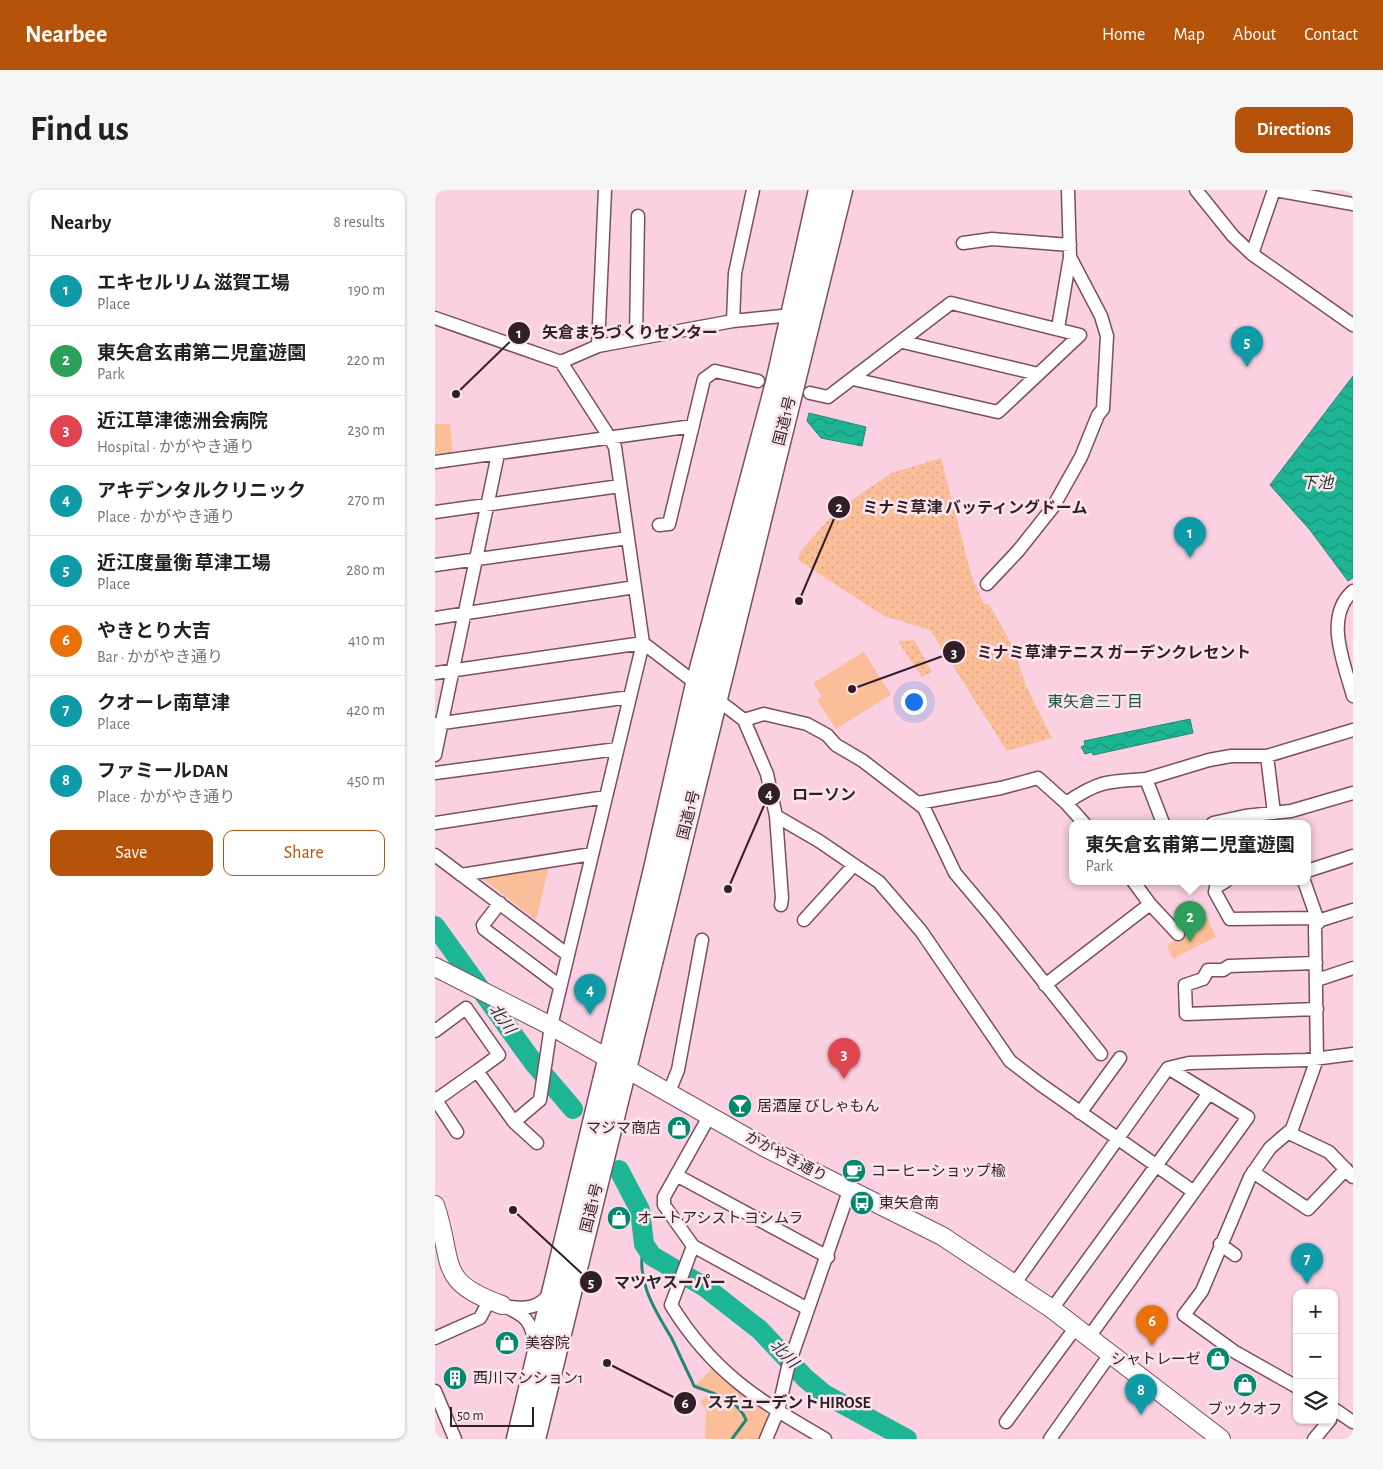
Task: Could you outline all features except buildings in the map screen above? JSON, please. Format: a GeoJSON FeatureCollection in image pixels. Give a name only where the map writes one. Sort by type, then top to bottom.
{"type":"FeatureCollection","features":[{"type":"Feature","properties":{"kind":"highway","name":"国道1号"},"geometry":{"type":"LineString","coordinates":[[534,1439],[617,1063],[655,869],[697,684],[777,383],[820,190]]}},
{"type":"Feature","properties":{"kind":"highway","name":"国道1号"},"geometry":{"type":"LineString","coordinates":[[518,1439],[555,1285],[717,700],[841,190]]}},
{"type":"Feature","properties":{"kind":"street"},"geometry":{"type":"LineString","coordinates":[[598,346],[605,190]]}},
{"type":"Feature","properties":{"kind":"street"},"geometry":{"type":"LineString","coordinates":[[733,321],[735,272],[753,190]]}},
{"type":"Feature","properties":{"kind":"street"},"geometry":{"type":"LineString","coordinates":[[1058,328],[1070,251],[1068,190]]}},
{"type":"Feature","properties":{"kind":"street"},"geometry":{"type":"LineString","coordinates":[[1196,190],[1233,236],[1252,254],[1353,325]]}},
{"type":"Feature","properties":{"kind":"street"},"geometry":{"type":"LineString","coordinates":[[1252,254],[1274,190],[1353,204]]}},
{"type":"Feature","properties":{"kind":"street"},"geometry":{"type":"LineString","coordinates":[[636,339],[638,216]]}},
{"type":"Feature","properties":{"kind":"street"},"geometry":{"type":"LineString","coordinates":[[963,244],[992,239],[1070,251]]}},
{"type":"Feature","properties":{"kind":"street"},"geometry":{"type":"LineString","coordinates":[[987,584],[1018,551],[1053,507],[1081,457],[1098,415],[1103,409],[1107,336],[1101,316],[1070,251]]}},
{"type":"Feature","properties":{"kind":"street"},"geometry":{"type":"LineString","coordinates":[[810,393],[828,397],[903,342],[951,303],[1081,335],[998,412],[853,379]]}},
{"type":"Feature","properties":{"kind":"street"},"geometry":{"type":"LineString","coordinates":[[561,362],[598,346],[733,321],[791,316]]}},
{"type":"Feature","properties":{"kind":"street"},"geometry":{"type":"LineString","coordinates":[[435,318],[561,362],[610,438],[615,447],[643,643],[560,986],[551,1026],[540,1100],[514,1122]]}},
{"type":"Feature","properties":{"kind":"street"},"geometry":{"type":"LineString","coordinates":[[903,342],[1038,374]]}},
{"type":"Feature","properties":{"kind":"street"},"geometry":{"type":"LineString","coordinates":[[659,525],[669,524],[704,379],[715,371],[758,381]]}},
{"type":"Feature","properties":{"kind":"street"},"geometry":{"type":"LineString","coordinates":[[435,462],[693,426]]}},
{"type":"Feature","properties":{"kind":"street"},"geometry":{"type":"LineString","coordinates":[[435,755],[438,724],[453,670],[498,454]]}},
{"type":"Feature","properties":{"kind":"street"},"geometry":{"type":"LineString","coordinates":[[435,512],[620,486]]}},
{"type":"Feature","properties":{"kind":"street"},"geometry":{"type":"LineString","coordinates":[[435,565],[627,538]]}},
{"type":"Feature","properties":{"kind":"street"},"geometry":{"type":"LineString","coordinates":[[435,618],[635,587]]}},
{"type":"Feature","properties":{"kind":"street"},"geometry":{"type":"LineString","coordinates":[[1353,591],[1342,602],[1338,618],[1341,649],[1353,696]]}},
{"type":"Feature","properties":{"kind":"street"},"geometry":{"type":"LineString","coordinates":[[435,673],[643,643],[744,720],[767,774],[777,816],[781,905]]}},
{"type":"Feature","properties":{"kind":"street"},"geometry":{"type":"LineString","coordinates":[[438,724],[630,696]]}},
{"type":"Feature","properties":{"kind":"street"},"geometry":{"type":"LineString","coordinates":[[744,720],[764,714],[807,724],[827,735],[836,745],[863,761],[924,808],[932,820],[940,846],[955,874],[992,917],[1101,1054]]}},
{"type":"Feature","properties":{"kind":"street"},"geometry":{"type":"LineString","coordinates":[[1066,802],[1089,787],[1111,781],[1146,779],[1209,760],[1231,756],[1267,756],[1353,730]]}},
{"type":"Feature","properties":{"kind":"street"},"geometry":{"type":"LineString","coordinates":[[435,774],[617,749]]}},
{"type":"Feature","properties":{"kind":"street"},"geometry":{"type":"LineString","coordinates":[[1267,756],[1274,813]]}},
{"type":"Feature","properties":{"kind":"street"},"geometry":{"type":"LineString","coordinates":[[918,803],[1001,788],[1038,778],[1066,802],[1081,820]]}},
{"type":"Feature","properties":{"kind":"street"},"geometry":{"type":"LineString","coordinates":[[1146,779],[1162,820]]}},
{"type":"Feature","properties":{"kind":"street"},"geometry":{"type":"LineString","coordinates":[[1226,820],[1291,812],[1353,793]]}},
{"type":"Feature","properties":{"kind":"street"},"geometry":{"type":"LineString","coordinates":[[435,823],[605,797]]}},
{"type":"Feature","properties":{"kind":"street"},"geometry":{"type":"LineString","coordinates":[[777,816],[819,841],[879,882],[921,931],[1010,1061],[1194,1192]]}},
{"type":"Feature","properties":{"kind":"street"},"geometry":{"type":"LineString","coordinates":[[461,875],[592,854]]}},
{"type":"Feature","properties":{"kind":"street"},"geometry":{"type":"LineString","coordinates":[[435,855],[568,955]]}},
{"type":"Feature","properties":{"kind":"street"},"geometry":{"type":"LineString","coordinates":[[1311,870],[1353,856]]}},
{"type":"Feature","properties":{"kind":"street"},"geometry":{"type":"LineString","coordinates":[[804,920],[854,865]]}},
{"type":"Feature","properties":{"kind":"street"},"geometry":{"type":"LineString","coordinates":[[1136,885],[1150,904],[1178,934]]}},
{"type":"Feature","properties":{"kind":"street"},"geometry":{"type":"LineString","coordinates":[[1219,885],[1216,887],[1215,892],[1230,919],[1319,919],[1353,910]]}},
{"type":"Feature","properties":{"kind":"street"},"geometry":{"type":"LineString","coordinates":[[1306,885],[1319,919]]}},
{"type":"Feature","properties":{"kind":"street"},"geometry":{"type":"LineString","coordinates":[[500,904],[483,925],[484,929],[560,986]]}},
{"type":"Feature","properties":{"kind":"street"},"geometry":{"type":"LineString","coordinates":[[1045,985],[1150,904]]}},
{"type":"Feature","properties":{"kind":"street"},"geometry":{"type":"LineString","coordinates":[[1293,1385],[1235,1352],[1184,1315],[1202,1290],[1220,1244],[1253,1172],[1270,1148],[1289,1133],[1317,1059],[1315,926],[1319,919]]}},
{"type":"Feature","properties":{"kind":"street"},"geometry":{"type":"LineString","coordinates":[[669,1092],[678,1070],[701,940]]}},
{"type":"Feature","properties":{"kind":"street"},"geometry":{"type":"LineString","coordinates":[[1316,963],[1229,966],[1223,970],[1208,970],[1203,979],[1185,985],[1186,1014],[1317,1009]]}},
{"type":"Feature","properties":{"kind":"street","name":"かがやき通り"},"geometry":{"type":"LineString","coordinates":[[435,967],[551,1026],[710,1115],[763,1147],[942,1236],[1015,1282],[1111,1353],[1221,1439]]}},
{"type":"Feature","properties":{"kind":"street"},"geometry":{"type":"LineString","coordinates":[[1317,980],[1353,968]]}},
{"type":"Feature","properties":{"kind":"street"},"geometry":{"type":"LineString","coordinates":[[435,1031],[466,1008],[499,1055],[436,1099],[457,1132]]}},
{"type":"Feature","properties":{"kind":"street"},"geometry":{"type":"LineString","coordinates":[[1015,1282],[1168,1068],[1189,1063],[1317,1059],[1353,1054]]}},
{"type":"Feature","properties":{"kind":"street"},"geometry":{"type":"LineString","coordinates":[[1080,1112],[1120,1058]]}},
{"type":"Feature","properties":{"kind":"street"},"geometry":{"type":"LineString","coordinates":[[1006,1422],[1083,1332],[1194,1192],[1248,1117],[1168,1068]]}},
{"type":"Feature","properties":{"kind":"street"},"geometry":{"type":"LineString","coordinates":[[477,1071],[514,1122],[537,1144]]}},
{"type":"Feature","properties":{"kind":"street"},"geometry":{"type":"LineString","coordinates":[[1052,1309],[1209,1093]]}},
{"type":"Feature","properties":{"kind":"street"},"geometry":{"type":"LineString","coordinates":[[710,1115],[663,1202],[693,1246],[808,1309]]}},
{"type":"Feature","properties":{"kind":"street"},"geometry":{"type":"LineString","coordinates":[[1253,1172],[1308,1209],[1349,1173],[1329,1152],[1289,1133]]}},
{"type":"Feature","properties":{"kind":"street"},"geometry":{"type":"LineString","coordinates":[[676,1175],[828,1257]]}},
{"type":"Feature","properties":{"kind":"street"},"geometry":{"type":"LineString","coordinates":[[766,1439],[777,1411],[788,1367],[828,1257],[849,1191]]}},
{"type":"Feature","properties":{"kind":"street"},"geometry":{"type":"LineString","coordinates":[[435,1205],[451,1275],[471,1294],[519,1313],[529,1323],[535,1346],[535,1368]]}},
{"type":"Feature","properties":{"kind":"street"},"geometry":{"type":"LineString","coordinates":[[1220,1244],[1235,1256]]}},
{"type":"Feature","properties":{"kind":"street"},"geometry":{"type":"LineString","coordinates":[[693,1246],[671,1305],[689,1335],[719,1368],[777,1411],[825,1439]]}},
{"type":"Feature","properties":{"kind":"street"},"geometry":{"type":"LineString","coordinates":[[496,1303],[520,1308],[535,1306],[542,1303],[555,1285]]}},
{"type":"Feature","properties":{"kind":"street"},"geometry":{"type":"LineString","coordinates":[[435,1338],[480,1318],[496,1303]]}},
{"type":"Feature","properties":{"kind":"street"},"geometry":{"type":"LineString","coordinates":[[1050,1439],[1111,1353]]}},
{"type":"Feature","properties":{"kind":"street"},"geometry":{"type":"LineString","coordinates":[[435,1391],[455,1439]]}},
{"type":"Feature","properties":{"kind":"street"},"geometry":{"type":"LineString","coordinates":[[1338,1416],[1353,1422]]}},
{"type":"Feature","properties":{"kind":"street"},"geometry":{"type":"LineString","coordinates":[[1314,1439],[1326,1424]]}},
{"type":"Feature","properties":{"kind":"shaded area"},"geometry":{"type":"Polygon","coordinates":[[[435,424],[450,424],[453,455],[435,457],[435,424]]]}},
{"type":"Feature","properties":{"kind":"shaded area"},"geometry":{"type":"Polygon","coordinates":[[[941,458],[972,577],[984,604],[989,604],[1012,645],[1026,686],[1052,738],[1007,751],[930,630],[884,616],[798,560],[800,552],[836,511],[891,473],[941,458]]]}},
{"type":"Feature","properties":{"kind":"shaded area"},"geometry":{"type":"Polygon","coordinates":[[[914,640],[932,672],[922,677],[899,643],[899,641],[914,640]]]}},
{"type":"Feature","properties":{"kind":"shaded area"},"geometry":{"type":"Polygon","coordinates":[[[864,652],[891,695],[836,729],[817,700],[822,697],[813,683],[864,652]]]}},
{"type":"Feature","properties":{"kind":"shaded area"},"geometry":{"type":"Polygon","coordinates":[[[549,866],[536,920],[479,876],[549,866]]]}},
{"type":"Feature","properties":{"kind":"shaded area"},"geometry":{"type":"Polygon","coordinates":[[[1206,915],[1216,937],[1173,959],[1167,946],[1206,915]]]}},
{"type":"Feature","properties":{"kind":"shaded area"},"geometry":{"type":"Polygon","coordinates":[[[713,1367],[764,1408],[768,1418],[761,1439],[734,1439],[747,1420],[738,1404],[696,1385],[713,1367]]]}},
{"type":"Feature","properties":{"kind":"shaded area"},"geometry":{"type":"Polygon","coordinates":[[[710,1393],[736,1406],[744,1420],[731,1439],[705,1439],[706,1410],[700,1402],[710,1393]]]}},
{"type":"Feature","properties":{"kind":"water","name":"下池"},"geometry":{"type":"Polygon","coordinates":[[[1353,376],[1353,578],[1348,581],[1310,530],[1270,485],[1353,376]]]}},
{"type":"Feature","properties":{"kind":"water"},"geometry":{"type":"Polygon","coordinates":[[[809,413],[866,427],[862,446],[821,438],[807,421],[809,413]]]}},
{"type":"Feature","properties":{"kind":"water"},"geometry":{"type":"Polygon","coordinates":[[[1190,719],[1193,733],[1093,755],[1092,752],[1085,754],[1081,747],[1085,745],[1084,741],[1190,719]]]}},
{"type":"Feature","properties":{"kind":"waterway","name":"北川"},"geometry":{"type":"LineString","coordinates":[[435,926],[533,1062],[573,1109]]}},
{"type":"Feature","properties":{"kind":"waterway","name":"北川"},"geometry":{"type":"LineString","coordinates":[[619,1170],[640,1210],[644,1244],[652,1256],[705,1287],[760,1330],[805,1378],[824,1394],[907,1439]]}},
{"type":"Feature","properties":{"kind":"waterway"},"geometry":{"type":"LineString","coordinates":[[644,1244],[642,1269],[648,1293],[694,1386],[725,1398],[737,1407],[746,1420],[732,1439]]}},
{"type":"Feature","properties":{"kind":"place","name":"近江度量衡 草津工場"},"geometry":{"type":"Point","coordinates":[1247,367]}},
{"type":"Feature","properties":{"kind":"place","name":"矢倉まちづくりセンター"},"geometry":{"type":"Point","coordinates":[456,394]}},
{"type":"Feature","properties":{"kind":"place","name":"エキセルリム 滋賀工場"},"geometry":{"type":"Point","coordinates":[1190,558]}},
{"type":"Feature","properties":{"kind":"place","name":"ミナミ草津 バッティングドーム"},"geometry":{"type":"Point","coordinates":[799,601]}},
{"type":"Feature","properties":{"kind":"place","name":"ミナミ草津テニス ガーデンクレセント"},"geometry":{"type":"Point","coordinates":[852,689]}},
{"type":"Feature","properties":{"kind":"place","name":"ローソン"},"geometry":{"type":"Point","coordinates":[728,889]}},
{"type":"Feature","properties":{"kind":"place","name":"東矢倉玄甫第二児童遊園"},"geometry":{"type":"Point","coordinates":[1190,942]}},
{"type":"Feature","properties":{"kind":"place","name":"アキデンタルクリニック"},"geometry":{"type":"Point","coordinates":[590,1015]}},
{"type":"Feature","properties":{"kind":"place","name":"近江草津徳洲会病院"},"geometry":{"type":"Point","coordinates":[844,1079]}},
{"type":"Feature","properties":{"kind":"place","name":"居酒屋 びしゃもん"},"geometry":{"type":"Point","coordinates":[740,1106]}},
{"type":"Feature","properties":{"kind":"place","name":"マジマ商店"},"geometry":{"type":"Point","coordinates":[679,1128]}},
{"type":"Feature","properties":{"kind":"place","name":"コーヒーショップ楡"},"geometry":{"type":"Point","coordinates":[854,1171]}},
{"type":"Feature","properties":{"kind":"place","name":"東矢倉南"},"geometry":{"type":"Point","coordinates":[862,1203]}},
{"type":"Feature","properties":{"kind":"place","name":"マツヤスーパー"},"geometry":{"type":"Point","coordinates":[513,1210]}},
{"type":"Feature","properties":{"kind":"place","name":"オートアシスト ヨシムラ"},"geometry":{"type":"Point","coordinates":[619,1218]}},
{"type":"Feature","properties":{"kind":"place","name":"クオーレ南草津"},"geometry":{"type":"Point","coordinates":[1307,1284]}},
{"type":"Feature","properties":{"kind":"place","name":"美容院"},"geometry":{"type":"Point","coordinates":[507,1343]}},
{"type":"Feature","properties":{"kind":"place","name":"やきとり大吉"},"geometry":{"type":"Point","coordinates":[1152,1346]}},
{"type":"Feature","properties":{"kind":"place","name":"シャトレーゼ"},"geometry":{"type":"Point","coordinates":[1218,1359]}},
{"type":"Feature","properties":{"kind":"place","name":"スチューデントHIROSE"},"geometry":{"type":"Point","coordinates":[607,1363]}},
{"type":"Feature","properties":{"kind":"place","name":"西川マンション1"},"geometry":{"type":"Point","coordinates":[455,1378]}},
{"type":"Feature","properties":{"kind":"place","name":"ブックオフ"},"geometry":{"type":"Point","coordinates":[1245,1385]}},
{"type":"Feature","properties":{"kind":"place","name":"ファミールDAN"},"geometry":{"type":"Point","coordinates":[1141,1415]}},
{"type":"Feature","properties":{"kind":"district","name":"東矢倉三丁目"},"geometry":{"type":"Point","coordinates":[1095,702]}}]}
